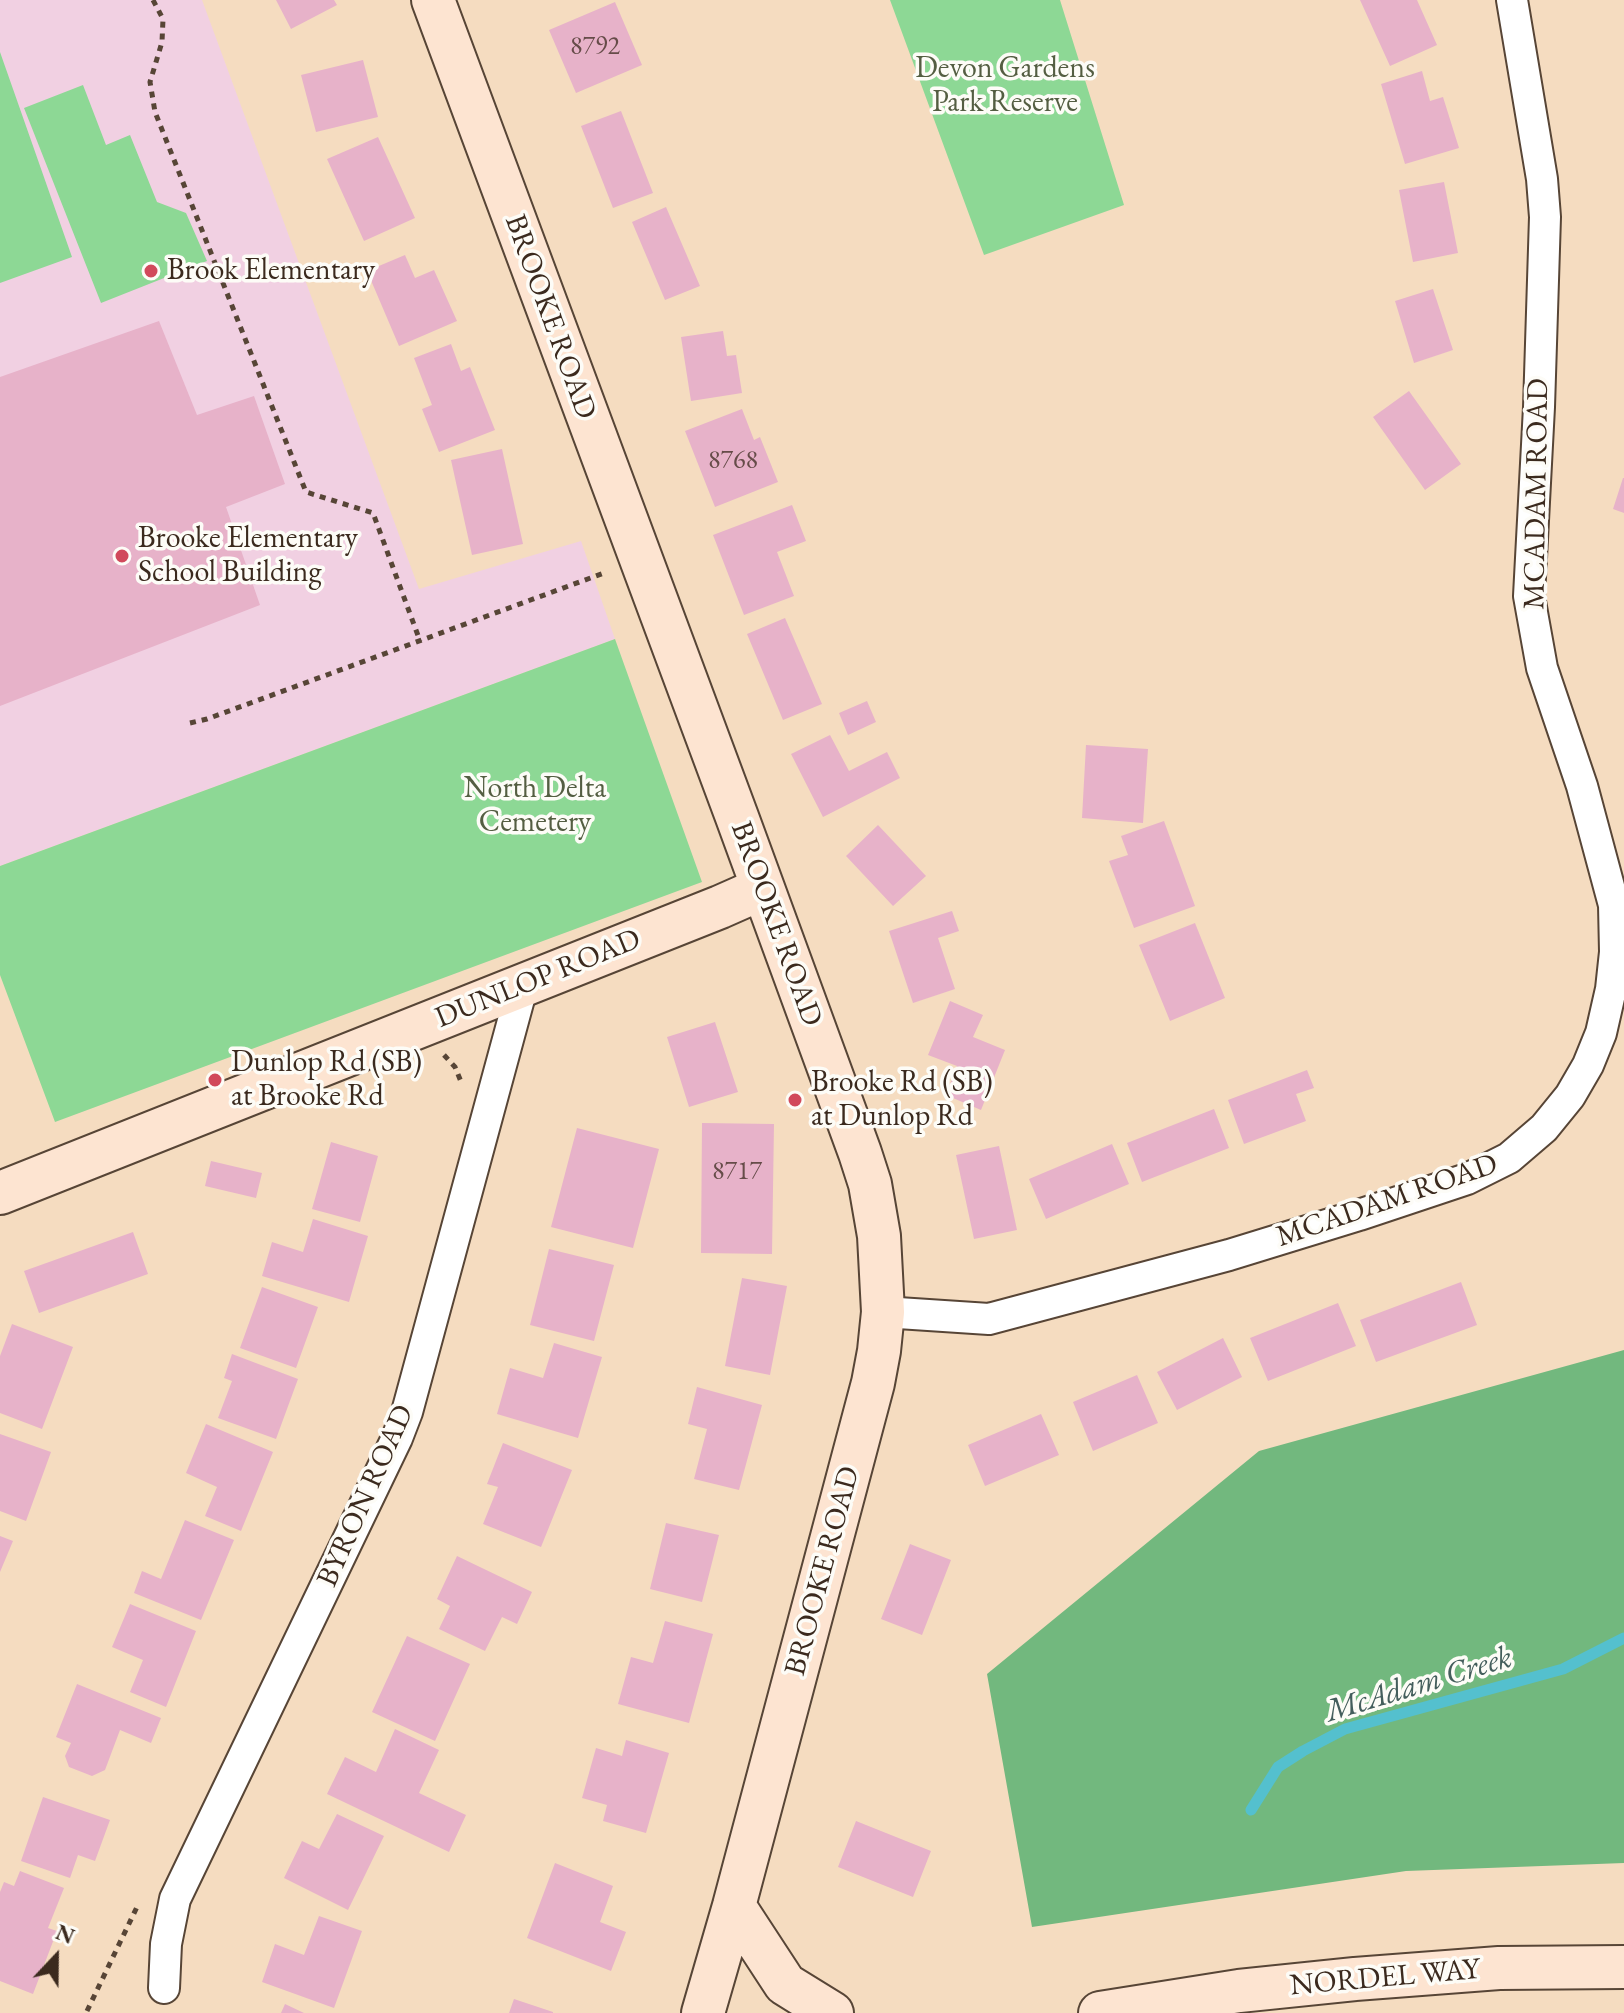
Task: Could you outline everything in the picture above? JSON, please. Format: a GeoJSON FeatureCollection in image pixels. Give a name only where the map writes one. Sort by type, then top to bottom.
{"type":"FeatureCollection","features":[{"type":"Feature","properties":{"kind":"street","name":"BROOKE ROAD"},"geometry":{"type":"LineString","coordinates":[[433,0],[860,1153],[870,1184],[879,1236],[883,1312],[870,1393],[703,2013]]}},
{"type":"Feature","properties":{"kind":"street","name":"MCADAM ROAD"},"geometry":{"type":"LineString","coordinates":[[883,1312],[989,1319],[1229,1255],[1467,1179],[1509,1158],[1544,1128],[1570,1096],[1588,1065],[1601,1033],[1611,989],[1615,952],[1614,905],[1582,786],[1542,668],[1529,596],[1545,217],[1542,179],[1512,0]]}},
{"type":"Feature","properties":{"kind":"street","name":"DUNLOP ROAD"},"geometry":{"type":"LineString","coordinates":[[0,1193],[763,888]]}},
{"type":"Feature","properties":{"kind":"street","name":"BYRON ROAD"},"geometry":{"type":"LineString","coordinates":[[164,1988],[166,1944],[175,1899],[407,1412],[523,984]]}},
{"type":"Feature","properties":{"kind":"street"},"geometry":{"type":"LineString","coordinates":[[734,1906],[785,1984],[832,2013]]}},
{"type":"Feature","properties":{"kind":"street","name":"NORDEL WAY"},"geometry":{"type":"LineString","coordinates":[[1100,2013],[1239,1991],[1355,1979],[1499,1968],[1624,1967]]}},
{"type":"Feature","properties":{"kind":"path"},"geometry":{"type":"LineString","coordinates":[[153,0],[163,19],[162,42],[150,82],[155,112],[306,492],[373,513],[420,641]]}},
{"type":"Feature","properties":{"kind":"path"},"geometry":{"type":"LineString","coordinates":[[190,723],[604,573]]}},
{"type":"Feature","properties":{"kind":"path"},"geometry":{"type":"LineString","coordinates":[[442,1052],[455,1067],[463,1088]]}},
{"type":"Feature","properties":{"kind":"path"},"geometry":{"type":"LineString","coordinates":[[87,2011],[141,1899]]}},
{"type":"Feature","properties":{"kind":"shaded area","name":"Brook Elementary"},"geometry":{"type":"Polygon","coordinates":[[[0,0],[202,0],[419,589],[581,541],[615,639],[0,866],[0,0]]]}},
{"type":"Feature","properties":{"kind":"green space","name":"Devon Gardens Park Reserve"},"geometry":{"type":"Polygon","coordinates":[[[890,0],[1060,0],[1124,205],[984,255],[890,0]]]}},
{"type":"Feature","properties":{"kind":"green space"},"geometry":{"type":"Polygon","coordinates":[[[0,52],[72,257],[0,283],[0,52]]]}},
{"type":"Feature","properties":{"kind":"green space"},"geometry":{"type":"Polygon","coordinates":[[[83,85],[106,145],[130,135],[157,202],[186,213],[207,261],[101,303],[24,108],[83,85]]]}},
{"type":"Feature","properties":{"kind":"green space","name":"North Delta Cemetery"},"geometry":{"type":"Polygon","coordinates":[[[615,639],[702,882],[55,1122],[0,975],[0,866],[615,639]]]}},
{"type":"Feature","properties":{"kind":"green space"},"geometry":{"type":"Polygon","coordinates":[[[1624,1350],[1624,1863],[1406,1871],[1032,1927],[987,1674],[1259,1451],[1624,1350]]]}},
{"type":"Feature","properties":{"kind":"building"},"geometry":{"type":"Polygon","coordinates":[[[276,0],[334,0],[337,5],[291,29],[276,0]]]}},
{"type":"Feature","properties":{"kind":"building"},"geometry":{"type":"Polygon","coordinates":[[[1360,0],[1417,0],[1437,45],[1390,66],[1360,0]]]}},
{"type":"Feature","properties":{"kind":"building"},"geometry":{"type":"Polygon","coordinates":[[[615,2],[642,65],[576,93],[549,30],[615,2]]]}},
{"type":"Feature","properties":{"kind":"building"},"geometry":{"type":"Polygon","coordinates":[[[363,60],[378,117],[316,132],[301,75],[363,60]]]}},
{"type":"Feature","properties":{"kind":"building"},"geometry":{"type":"Polygon","coordinates":[[[1422,71],[1430,101],[1443,97],[1459,148],[1405,164],[1381,84],[1422,71]]]}},
{"type":"Feature","properties":{"kind":"building"},"geometry":{"type":"Polygon","coordinates":[[[621,111],[653,193],[613,208],[581,126],[621,111]]]}},
{"type":"Feature","properties":{"kind":"building"},"geometry":{"type":"Polygon","coordinates":[[[378,137],[415,218],[364,241],[327,159],[378,137]]]}},
{"type":"Feature","properties":{"kind":"building"},"geometry":{"type":"Polygon","coordinates":[[[1444,182],[1458,253],[1413,262],[1399,190],[1444,182]]]}},
{"type":"Feature","properties":{"kind":"building"},"geometry":{"type":"Polygon","coordinates":[[[666,207],[700,286],[665,300],[632,222],[666,207]]]}},
{"type":"Feature","properties":{"kind":"building"},"geometry":{"type":"Polygon","coordinates":[[[405,255],[415,278],[434,270],[457,321],[399,346],[367,271],[405,255]]]}},
{"type":"Feature","properties":{"kind":"building"},"geometry":{"type":"Polygon","coordinates":[[[1433,289],[1453,350],[1414,363],[1395,301],[1433,289]]]}},
{"type":"Feature","properties":{"kind":"building","name":"Brooke Elementary School Building"},"geometry":{"type":"Polygon","coordinates":[[[159,321],[197,415],[254,396],[285,484],[226,507],[260,605],[0,706],[0,377],[159,321]]]}},
{"type":"Feature","properties":{"kind":"building"},"geometry":{"type":"Polygon","coordinates":[[[723,331],[727,356],[736,355],[742,393],[691,401],[681,337],[723,331]]]}},
{"type":"Feature","properties":{"kind":"building"},"geometry":{"type":"Polygon","coordinates":[[[451,344],[461,371],[470,367],[495,430],[439,452],[422,409],[432,405],[414,358],[451,344]]]}},
{"type":"Feature","properties":{"kind":"building"},"geometry":{"type":"Polygon","coordinates":[[[1409,391],[1461,464],[1425,490],[1373,417],[1409,391]]]}},
{"type":"Feature","properties":{"kind":"building"},"geometry":{"type":"Polygon","coordinates":[[[742,409],[754,440],[760,437],[778,482],[715,507],[685,431],[742,409]]]}},
{"type":"Feature","properties":{"kind":"building"},"geometry":{"type":"Polygon","coordinates":[[[502,449],[523,544],[472,555],[451,460],[502,449]]]}},
{"type":"Feature","properties":{"kind":"building"},"geometry":{"type":"Polygon","coordinates":[[[1624,478],[1624,513],[1613,509],[1624,478]]]}},
{"type":"Feature","properties":{"kind":"building"},"geometry":{"type":"Polygon","coordinates":[[[792,505],[806,541],[777,552],[794,596],[744,615],[713,535],[792,505]]]}},
{"type":"Feature","properties":{"kind":"building"},"geometry":{"type":"Polygon","coordinates":[[[785,618],[822,704],[783,720],[747,634],[785,618]]]}},
{"type":"Feature","properties":{"kind":"building"},"geometry":{"type":"Polygon","coordinates":[[[867,701],[876,722],[848,735],[839,713],[867,701]]]}},
{"type":"Feature","properties":{"kind":"building"},"geometry":{"type":"Polygon","coordinates":[[[830,735],[849,771],[887,752],[900,778],[823,817],[791,754],[830,735]]]}},
{"type":"Feature","properties":{"kind":"building"},"geometry":{"type":"Polygon","coordinates":[[[1086,745],[1148,749],[1143,823],[1082,818],[1086,745]]]}},
{"type":"Feature","properties":{"kind":"building"},"geometry":{"type":"Polygon","coordinates":[[[1164,821],[1195,906],[1134,928],[1109,861],[1128,855],[1121,836],[1164,821]]]}},
{"type":"Feature","properties":{"kind":"building"},"geometry":{"type":"Polygon","coordinates":[[[878,825],[926,876],[893,906],[846,856],[878,825]]]}},
{"type":"Feature","properties":{"kind":"building"},"geometry":{"type":"Polygon","coordinates":[[[952,911],[959,931],[938,938],[955,989],[913,1003],[889,931],[952,911]]]}},
{"type":"Feature","properties":{"kind":"building"},"geometry":{"type":"Polygon","coordinates":[[[1195,923],[1225,998],[1170,1021],[1139,945],[1195,923]]]}},
{"type":"Feature","properties":{"kind":"building"},"geometry":{"type":"Polygon","coordinates":[[[950,1001],[983,1015],[973,1037],[1005,1050],[981,1110],[946,1095],[957,1066],[928,1055],[950,1001]]]}},
{"type":"Feature","properties":{"kind":"building"},"geometry":{"type":"Polygon","coordinates":[[[715,1022],[738,1092],[689,1107],[667,1037],[715,1022]]]}},
{"type":"Feature","properties":{"kind":"building"},"geometry":{"type":"Polygon","coordinates":[[[1307,1070],[1314,1088],[1296,1094],[1306,1121],[1244,1144],[1228,1100],[1307,1070]]]}},
{"type":"Feature","properties":{"kind":"building"},"geometry":{"type":"Polygon","coordinates":[[[1214,1109],[1229,1148],[1142,1182],[1127,1143],[1214,1109]]]}},
{"type":"Feature","properties":{"kind":"building"},"geometry":{"type":"Polygon","coordinates":[[[702,1123],[774,1124],[772,1254],[701,1253],[702,1123]]]}},
{"type":"Feature","properties":{"kind":"building"},"geometry":{"type":"Polygon","coordinates":[[[577,1128],[659,1149],[633,1248],[551,1227],[577,1128]]]}},
{"type":"Feature","properties":{"kind":"building"},"geometry":{"type":"Polygon","coordinates":[[[331,1142],[378,1156],[360,1222],[312,1209],[331,1142]]]}},
{"type":"Feature","properties":{"kind":"building"},"geometry":{"type":"Polygon","coordinates":[[[1112,1144],[1129,1184],[1046,1219],[1029,1179],[1112,1144]]]}},
{"type":"Feature","properties":{"kind":"building"},"geometry":{"type":"Polygon","coordinates":[[[999,1146],[1017,1230],[974,1239],[956,1155],[999,1146]]]}},
{"type":"Feature","properties":{"kind":"building"},"geometry":{"type":"Polygon","coordinates":[[[211,1161],[262,1173],[256,1198],[205,1186],[211,1161]]]}},
{"type":"Feature","properties":{"kind":"building"},"geometry":{"type":"Polygon","coordinates":[[[313,1219],[368,1236],[349,1302],[262,1276],[272,1242],[303,1252],[313,1219]]]}},
{"type":"Feature","properties":{"kind":"building"},"geometry":{"type":"Polygon","coordinates":[[[133,1232],[148,1274],[39,1313],[24,1271],[133,1232]]]}},
{"type":"Feature","properties":{"kind":"building"},"geometry":{"type":"Polygon","coordinates":[[[549,1249],[614,1265],[594,1341],[530,1325],[549,1249]]]}},
{"type":"Feature","properties":{"kind":"building"},"geometry":{"type":"Polygon","coordinates":[[[742,1278],[787,1286],[770,1375],[725,1366],[742,1278]]]}},
{"type":"Feature","properties":{"kind":"building"},"geometry":{"type":"Polygon","coordinates":[[[1461,1282],[1477,1325],[1376,1362],[1360,1320],[1461,1282]]]}},
{"type":"Feature","properties":{"kind":"building"},"geometry":{"type":"Polygon","coordinates":[[[262,1287],[318,1307],[296,1368],[240,1348],[262,1287]]]}},
{"type":"Feature","properties":{"kind":"building"},"geometry":{"type":"Polygon","coordinates":[[[1338,1303],[1356,1346],[1268,1381],[1250,1338],[1338,1303]]]}},
{"type":"Feature","properties":{"kind":"building"},"geometry":{"type":"Polygon","coordinates":[[[12,1324],[73,1347],[42,1429],[0,1413],[0,1356],[12,1324]]]}},
{"type":"Feature","properties":{"kind":"building"},"geometry":{"type":"Polygon","coordinates":[[[1223,1338],[1242,1377],[1177,1410],[1157,1372],[1223,1338]]]}},
{"type":"Feature","properties":{"kind":"building"},"geometry":{"type":"Polygon","coordinates":[[[554,1343],[602,1357],[578,1438],[497,1414],[510,1368],[543,1378],[554,1343]]]}},
{"type":"Feature","properties":{"kind":"building"},"geometry":{"type":"Polygon","coordinates":[[[232,1354],[298,1379],[276,1439],[218,1418],[232,1381],[224,1378],[232,1354]]]}},
{"type":"Feature","properties":{"kind":"building"},"geometry":{"type":"Polygon","coordinates":[[[1137,1375],[1158,1423],[1093,1451],[1073,1402],[1137,1375]]]}},
{"type":"Feature","properties":{"kind":"building"},"geometry":{"type":"Polygon","coordinates":[[[697,1387],[762,1405],[739,1490],[694,1479],[707,1429],[688,1424],[697,1387]]]}},
{"type":"Feature","properties":{"kind":"building"},"geometry":{"type":"Polygon","coordinates":[[[1041,1414],[1059,1455],[985,1486],[968,1445],[1041,1414]]]}},
{"type":"Feature","properties":{"kind":"building"},"geometry":{"type":"Polygon","coordinates":[[[206,1424],[273,1452],[241,1531],[205,1516],[217,1487],[186,1473],[206,1424]]]}},
{"type":"Feature","properties":{"kind":"building"},"geometry":{"type":"Polygon","coordinates":[[[0,1434],[51,1452],[26,1521],[0,1511],[0,1434]]]}},
{"type":"Feature","properties":{"kind":"building"},"geometry":{"type":"Polygon","coordinates":[[[503,1443],[572,1470],[541,1547],[483,1524],[498,1487],[487,1484],[503,1443]]]}},
{"type":"Feature","properties":{"kind":"building"},"geometry":{"type":"Polygon","coordinates":[[[185,1520],[234,1540],[201,1620],[134,1593],[142,1571],[161,1579],[185,1520]]]}},
{"type":"Feature","properties":{"kind":"building"},"geometry":{"type":"Polygon","coordinates":[[[666,1523],[719,1535],[702,1602],[650,1589],[666,1523]]]}},
{"type":"Feature","properties":{"kind":"building"},"geometry":{"type":"Polygon","coordinates":[[[0,1536],[13,1541],[0,1572],[0,1536]]]}},
{"type":"Feature","properties":{"kind":"building"},"geometry":{"type":"Polygon","coordinates":[[[910,1544],[951,1560],[922,1635],[881,1619],[910,1544]]]}},
{"type":"Feature","properties":{"kind":"building"},"geometry":{"type":"Polygon","coordinates":[[[457,1556],[532,1592],[517,1624],[502,1617],[485,1651],[439,1629],[450,1606],[437,1599],[457,1556]]]}},
{"type":"Feature","properties":{"kind":"building"},"geometry":{"type":"Polygon","coordinates":[[[130,1604],[196,1631],[166,1707],[130,1692],[143,1660],[112,1647],[130,1604]]]}},
{"type":"Feature","properties":{"kind":"building"},"geometry":{"type":"Polygon","coordinates":[[[665,1621],[713,1634],[689,1723],[618,1704],[631,1657],[653,1663],[665,1621]]]}},
{"type":"Feature","properties":{"kind":"building"},"geometry":{"type":"Polygon","coordinates":[[[407,1636],[470,1664],[435,1741],[372,1712],[407,1636]]]}},
{"type":"Feature","properties":{"kind":"building"},"geometry":{"type":"Polygon","coordinates":[[[77,1684],[161,1718],[151,1743],[120,1730],[105,1770],[92,1776],[69,1767],[65,1756],[71,1743],[56,1737],[77,1684]]]}},
{"type":"Feature","properties":{"kind":"building"},"geometry":{"type":"Polygon","coordinates":[[[395,1729],[439,1750],[419,1793],[466,1815],[449,1852],[327,1794],[345,1757],[376,1772],[395,1729]]]}},
{"type":"Feature","properties":{"kind":"building"},"geometry":{"type":"Polygon","coordinates":[[[626,1740],[669,1753],[646,1833],[603,1821],[607,1805],[582,1798],[596,1748],[622,1756],[626,1740]]]}},
{"type":"Feature","properties":{"kind":"building"},"geometry":{"type":"Polygon","coordinates":[[[43,1797],[110,1820],[95,1861],[78,1855],[70,1878],[21,1861],[43,1797]]]}},
{"type":"Feature","properties":{"kind":"building"},"geometry":{"type":"Polygon","coordinates":[[[337,1814],[384,1836],[348,1910],[284,1878],[302,1841],[319,1849],[337,1814]]]}},
{"type":"Feature","properties":{"kind":"building"},"geometry":{"type":"Polygon","coordinates":[[[856,1821],[931,1851],[913,1897],[838,1867],[856,1821]]]}},
{"type":"Feature","properties":{"kind":"building"},"geometry":{"type":"Polygon","coordinates":[[[555,1863],[613,1886],[600,1922],[626,1932],[611,1971],[527,1938],[555,1863]]]}},
{"type":"Feature","properties":{"kind":"building"},"geometry":{"type":"Polygon","coordinates":[[[20,1871],[64,1888],[48,1928],[57,1931],[33,1994],[0,1981],[0,1892],[4,1882],[14,1886],[20,1871]]]}},
{"type":"Feature","properties":{"kind":"building"},"geometry":{"type":"Polygon","coordinates":[[[319,1916],[362,1931],[334,2008],[262,1982],[275,1944],[304,1955],[319,1916]]]}},
{"type":"Feature","properties":{"kind":"building"},"geometry":{"type":"Polygon","coordinates":[[[514,1999],[553,2012],[553,2013],[509,2013],[514,1999]]]}},
{"type":"Feature","properties":{"kind":"building"},"geometry":{"type":"Polygon","coordinates":[[[285,2004],[304,2013],[281,2013],[285,2004]]]}},
{"type":"Feature","properties":{"kind":"waterway","name":"McAdam Creek"},"geometry":{"type":"LineString","coordinates":[[1251,1810],[1278,1767],[1345,1729],[1563,1669],[1624,1638]]}},
{"type":"Feature","properties":{"kind":"place","name":"Brook Elementary"},"geometry":{"type":"Point","coordinates":[151,271]}},
{"type":"Feature","properties":{"kind":"place","name":"Brooke Elementary School Building"},"geometry":{"type":"Point","coordinates":[122,556]}},
{"type":"Feature","properties":{"kind":"place","name":"Dunlop Rd (SB) at Brooke Rd"},"geometry":{"type":"Point","coordinates":[215,1080]}},
{"type":"Feature","properties":{"kind":"place","name":"Brooke Rd (SB) at Dunlop Rd"},"geometry":{"type":"Point","coordinates":[795,1100]}}]}
